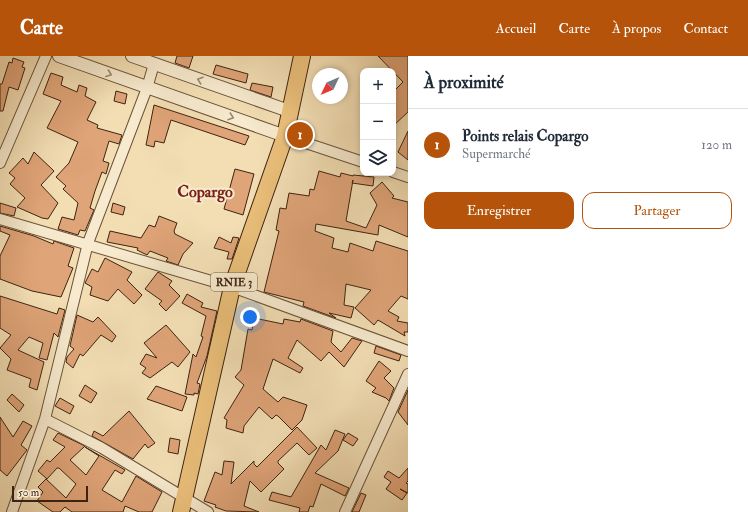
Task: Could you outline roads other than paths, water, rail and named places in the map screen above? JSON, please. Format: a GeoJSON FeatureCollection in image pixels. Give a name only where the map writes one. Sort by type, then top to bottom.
{"type":"FeatureCollection","features":[{"type":"Feature","properties":{"kind":"highway","name":"RNIE 3"},"geometry":{"type":"LineString","coordinates":[[183,505],[232,288],[285,136],[289,111],[302,56]]}},
{"type":"Feature","properties":{"kind":"street"},"geometry":{"type":"LineString","coordinates":[[0,163],[46,56]]}},
{"type":"Feature","properties":{"kind":"street"},"geometry":{"type":"LineString","coordinates":[[59,56],[147,88],[360,161]]}},
{"type":"Feature","properties":{"kind":"street"},"geometry":{"type":"LineString","coordinates":[[132,56],[289,111]]}},
{"type":"Feature","properties":{"kind":"street"},"geometry":{"type":"LineString","coordinates":[[12,512],[45,419],[88,243],[147,88],[154,64]]}},
{"type":"Feature","properties":{"kind":"street"},"geometry":{"type":"LineString","coordinates":[[396,173],[408,177]]}},
{"type":"Feature","properties":{"kind":"street"},"geometry":{"type":"LineString","coordinates":[[0,219],[88,243],[232,288],[408,351]]}},
{"type":"Feature","properties":{"kind":"street"},"geometry":{"type":"LineString","coordinates":[[345,512],[408,374]]}},
{"type":"Feature","properties":{"kind":"street"},"geometry":{"type":"LineString","coordinates":[[45,419],[102,448],[183,505],[208,512]]}},
{"type":"Feature","properties":{"kind":"place","name":"Points relais Copargo"},"geometry":{"type":"Point","coordinates":[300,135]}},
{"type":"Feature","properties":{"kind":"district","name":"Copargo"},"geometry":{"type":"Point","coordinates":[205,191]}}]}
